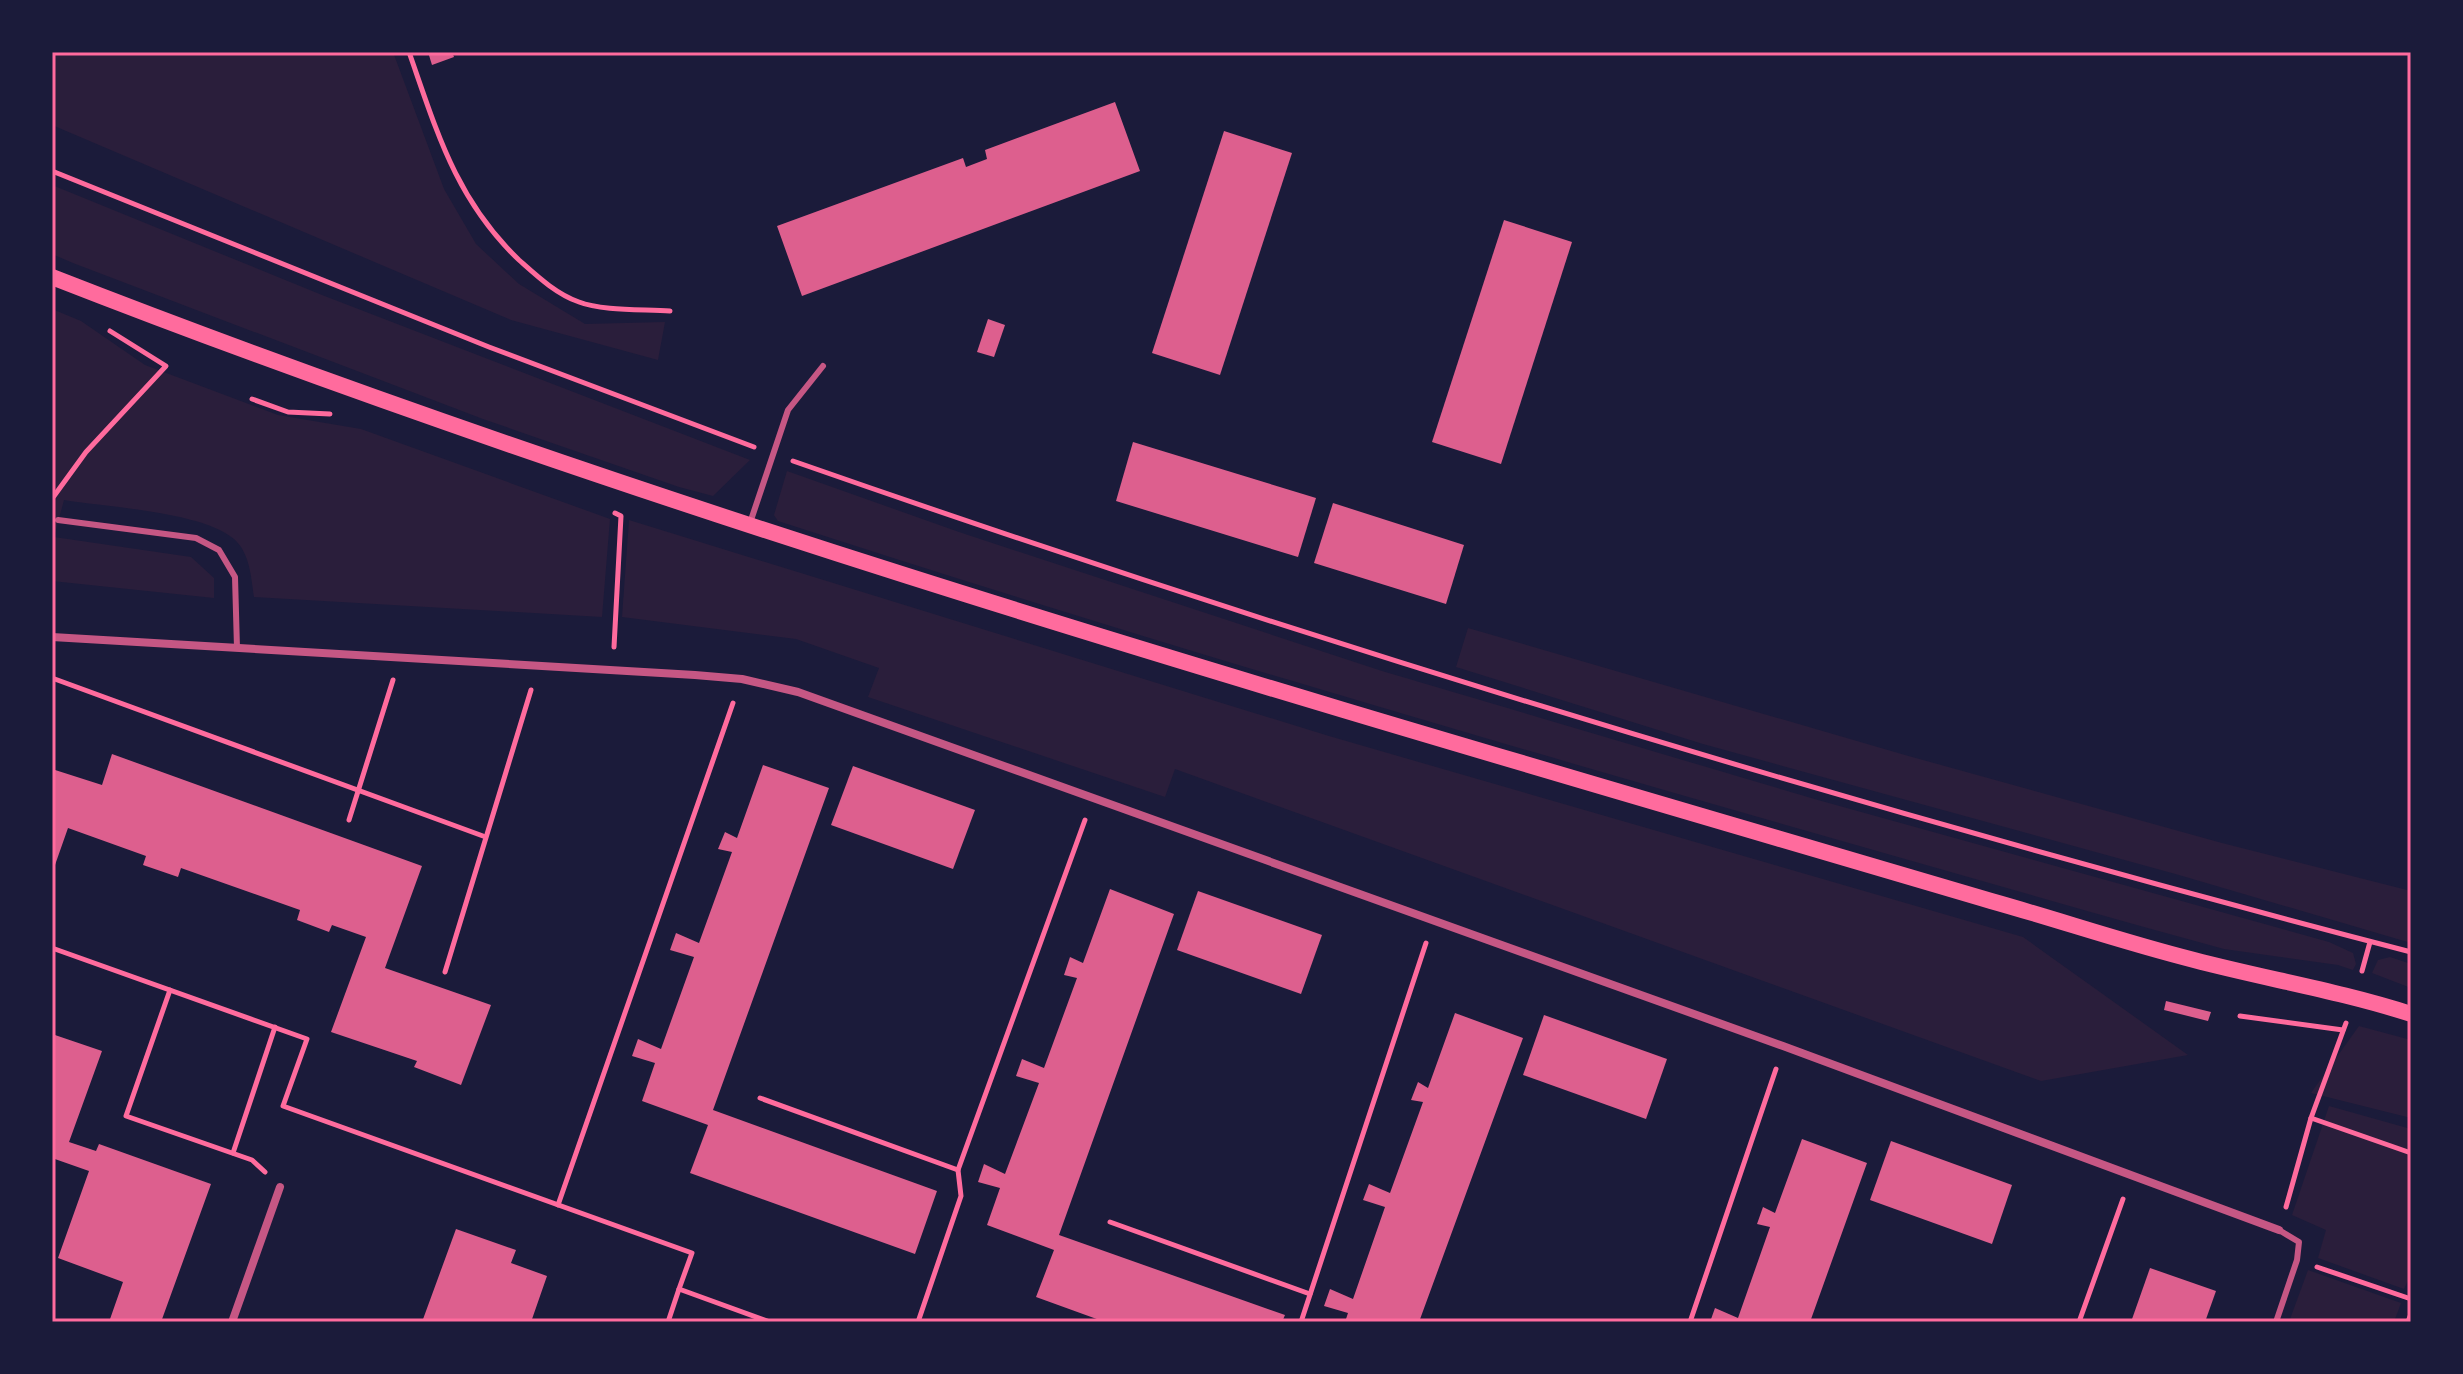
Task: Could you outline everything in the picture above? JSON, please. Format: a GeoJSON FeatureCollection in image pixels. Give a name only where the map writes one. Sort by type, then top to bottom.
{"type":"FeatureCollection","features":[{"type":"Feature","properties":{"kind":"main road"},"geometry":{"type":"LineString","coordinates":[[52,277],[231,346],[749,526],[1550,771],[2195,960],[2354,996],[2411,1014]]}},
{"type":"Feature","properties":{"kind":"street"},"geometry":{"type":"LineString","coordinates":[[52,637],[742,679],[798,692],[1783,1046],[2279,1230]]}},
{"type":"Feature","properties":{"kind":"street"},"geometry":{"type":"LineString","coordinates":[[232,1322],[280,1187]]}},
{"type":"Feature","properties":{"kind":"lane"},"geometry":{"type":"LineString","coordinates":[[749,526],[788,410],[823,366]]}},
{"type":"Feature","properties":{"kind":"lane"},"geometry":{"type":"LineString","coordinates":[[58,520],[196,538],[219,550],[235,577],[237,648]]}},
{"type":"Feature","properties":{"kind":"lane"},"geometry":{"type":"LineString","coordinates":[[2276,1322],[2297,1260],[2299,1242],[2279,1230]]}},
{"type":"Feature","properties":{"kind":"path"},"geometry":{"type":"LineString","coordinates":[[409,52],[448,164],[479,219],[507,248],[542,281],[580,303],[670,311]]}},
{"type":"Feature","properties":{"kind":"path"},"geometry":{"type":"LineString","coordinates":[[52,171],[474,342],[772,454],[1008,536],[1527,701],[2070,860],[2411,952]]}},
{"type":"Feature","properties":{"kind":"path"},"geometry":{"type":"LineString","coordinates":[[52,500],[86,452],[166,366]]}},
{"type":"Feature","properties":{"kind":"path"},"geometry":{"type":"LineString","coordinates":[[252,399],[288,412],[340,416]]}},
{"type":"Feature","properties":{"kind":"path"},"geometry":{"type":"LineString","coordinates":[[606,510],[621,516],[613,672]]}},
{"type":"Feature","properties":{"kind":"path"},"geometry":{"type":"LineString","coordinates":[[349,820],[400,656]]}},
{"type":"Feature","properties":{"kind":"path"},"geometry":{"type":"LineString","coordinates":[[445,972],[483,836],[538,666]]}},
{"type":"Feature","properties":{"kind":"path"},"geometry":{"type":"LineString","coordinates":[[52,678],[483,836]]}},
{"type":"Feature","properties":{"kind":"path"},"geometry":{"type":"LineString","coordinates":[[558,1205],[742,679]]}},
{"type":"Feature","properties":{"kind":"path"},"geometry":{"type":"LineString","coordinates":[[918,1322],[961,1196],[958,1170],[1092,798]]}},
{"type":"Feature","properties":{"kind":"path"},"geometry":{"type":"LineString","coordinates":[[1301,1322],[1434,921]]}},
{"type":"Feature","properties":{"kind":"path"},"geometry":{"type":"LineString","coordinates":[[2279,1230],[2311,1118],[2370,942]]}},
{"type":"Feature","properties":{"kind":"path"},"geometry":{"type":"LineString","coordinates":[[52,948],[307,1039],[283,1106],[692,1253],[668,1322]]}},
{"type":"Feature","properties":{"kind":"path"},"geometry":{"type":"LineString","coordinates":[[170,990],[126,1116],[252,1160],[280,1187]]}},
{"type":"Feature","properties":{"kind":"path"},"geometry":{"type":"LineString","coordinates":[[2240,1016],[2343,1030]]}},
{"type":"Feature","properties":{"kind":"path"},"geometry":{"type":"LineString","coordinates":[[233,1153],[275,1027]]}},
{"type":"Feature","properties":{"kind":"path"},"geometry":{"type":"LineString","coordinates":[[1690,1322],[1783,1046]]}},
{"type":"Feature","properties":{"kind":"path"},"geometry":{"type":"LineString","coordinates":[[760,1098],[958,1170]]}},
{"type":"Feature","properties":{"kind":"path"},"geometry":{"type":"LineString","coordinates":[[2311,1118],[2411,1153]]}},
{"type":"Feature","properties":{"kind":"path"},"geometry":{"type":"LineString","coordinates":[[2079,1322],[2132,1174]]}},
{"type":"Feature","properties":{"kind":"path"},"geometry":{"type":"LineString","coordinates":[[1110,1222],[1310,1294]]}},
{"type":"Feature","properties":{"kind":"path"},"geometry":{"type":"LineString","coordinates":[[2297,1260],[2411,1299]]}},
{"type":"Feature","properties":{"kind":"path"},"geometry":{"type":"LineString","coordinates":[[679,1289],[770,1322]]}},
{"type":"Feature","properties":{"kind":"path"},"geometry":{"type":"LineString","coordinates":[[2408,1322],[2411,1314]]}},
{"type":"Feature","properties":{"kind":"shaded area"},"geometry":{"type":"Polygon","coordinates":[[[52,52],[393,52],[444,189],[476,244],[519,284],[585,324],[665,322],[658,360],[511,320],[52,125],[52,52]]]}},
{"type":"Feature","properties":{"kind":"shaded area"},"geometry":{"type":"Polygon","coordinates":[[[52,185],[322,295],[750,460],[713,496],[679,487],[483,419],[73,263],[52,254],[52,185]]]}},
{"type":"Feature","properties":{"kind":"shaded area"},"geometry":{"type":"Polygon","coordinates":[[[52,309],[81,321],[145,365],[278,415],[361,429],[610,519],[602,617],[254,597],[243,551],[234,539],[220,530],[178,517],[64,500],[54,537],[191,557],[214,578],[214,598],[52,581],[52,309]]]}},
{"type":"Feature","properties":{"kind":"shaded area"},"geometry":{"type":"Polygon","coordinates":[[[787,471],[959,532],[1382,671],[1818,800],[2329,942],[2353,953],[2356,964],[2353,970],[2338,965],[2224,949],[2144,927],[1459,730],[948,575],[778,521],[774,515],[787,471]]]}},
{"type":"Feature","properties":{"kind":"shaded area"},"geometry":{"type":"Polygon","coordinates":[[[629,520],[1329,736],[2023,937],[2188,1055],[2041,1081],[1175,769],[1165,797],[868,697],[879,668],[796,639],[622,617],[629,520]]]}},
{"type":"Feature","properties":{"kind":"shaded area"},"geometry":{"type":"Polygon","coordinates":[[[1468,628],[1905,755],[2222,843],[2411,891],[2411,943],[2179,875],[1703,744],[1456,667],[1468,628]]]}},
{"type":"Feature","properties":{"kind":"shaded area"},"geometry":{"type":"Polygon","coordinates":[[[2390,957],[2411,964],[2411,988],[2372,973],[2378,960],[2390,957]]]}},
{"type":"Feature","properties":{"kind":"shaded area"},"geometry":{"type":"Polygon","coordinates":[[[2359,1026],[2411,1040],[2411,1118],[2311,1093],[2359,1026]]]}},
{"type":"Feature","properties":{"kind":"shaded area"},"geometry":{"type":"Polygon","coordinates":[[[2329,1106],[2411,1129],[2411,1274],[2404,1289],[2318,1258],[2326,1230],[2292,1215],[2329,1106]]]}},
{"type":"Feature","properties":{"kind":"shaded area"},"geometry":{"type":"Polygon","coordinates":[[[2308,1270],[2401,1303],[2394,1322],[2289,1322],[2308,1270]]]}},
{"type":"Feature","properties":{"kind":"building"},"geometry":{"type":"Polygon","coordinates":[[[428,52],[452,52],[454,57],[432,65],[428,52]]]}},
{"type":"Feature","properties":{"kind":"building"},"geometry":{"type":"Polygon","coordinates":[[[1115,102],[1140,171],[802,296],[777,226],[963,158],[966,167],[987,159],[985,150],[1115,102]]]}},
{"type":"Feature","properties":{"kind":"building"},"geometry":{"type":"Polygon","coordinates":[[[1224,131],[1292,153],[1220,375],[1152,353],[1224,131]]]}},
{"type":"Feature","properties":{"kind":"building"},"geometry":{"type":"Polygon","coordinates":[[[1504,220],[1572,242],[1501,464],[1432,442],[1504,220]]]}},
{"type":"Feature","properties":{"kind":"building"},"geometry":{"type":"Polygon","coordinates":[[[988,319],[1005,325],[994,357],[977,352],[988,319]]]}},
{"type":"Feature","properties":{"kind":"building"},"geometry":{"type":"Polygon","coordinates":[[[1133,442],[1316,498],[1298,557],[1116,501],[1133,442]]]}},
{"type":"Feature","properties":{"kind":"building"},"geometry":{"type":"Polygon","coordinates":[[[1333,503],[1464,545],[1446,604],[1314,563],[1333,503]]]}},
{"type":"Feature","properties":{"kind":"building"},"geometry":{"type":"Polygon","coordinates":[[[112,754],[422,866],[385,968],[491,1005],[461,1085],[414,1067],[417,1061],[331,1032],[366,937],[332,925],[329,932],[297,920],[300,910],[181,868],[178,877],[143,865],[146,856],[68,828],[55,865],[52,863],[52,769],[102,785],[112,754]]]}},
{"type":"Feature","properties":{"kind":"building"},"geometry":{"type":"Polygon","coordinates":[[[763,765],[829,788],[713,1110],[937,1191],[915,1254],[690,1173],[708,1125],[642,1101],[655,1063],[632,1056],[638,1039],[661,1049],[694,957],[670,950],[676,933],[699,943],[732,852],[718,849],[725,832],[737,838],[763,765]]]}},
{"type":"Feature","properties":{"kind":"building"},"geometry":{"type":"Polygon","coordinates":[[[853,766],[975,810],[953,869],[831,825],[853,766]]]}},
{"type":"Feature","properties":{"kind":"building"},"geometry":{"type":"Polygon","coordinates":[[[1110,889],[1174,914],[1059,1235],[1285,1315],[1282,1322],[1105,1322],[1036,1297],[1054,1250],[987,1225],[1000,1188],[978,1182],[984,1164],[1005,1174],[1039,1083],[1016,1076],[1022,1059],[1044,1068],[1077,978],[1064,975],[1070,957],[1083,963],[1110,889]]]}},
{"type":"Feature","properties":{"kind":"building"},"geometry":{"type":"Polygon","coordinates":[[[1198,891],[1322,935],[1301,994],[1177,950],[1198,891]]]}},
{"type":"Feature","properties":{"kind":"building"},"geometry":{"type":"Polygon","coordinates":[[[2166,1001],[2211,1012],[2208,1021],[2164,1010],[2166,1001]]]}},
{"type":"Feature","properties":{"kind":"building"},"geometry":{"type":"Polygon","coordinates":[[[1455,1013],[1523,1038],[1419,1322],[1345,1322],[1348,1313],[1324,1306],[1330,1289],[1353,1299],[1385,1207],[1363,1200],[1369,1184],[1390,1193],[1423,1102],[1411,1100],[1418,1082],[1428,1088],[1455,1013]]]}},
{"type":"Feature","properties":{"kind":"building"},"geometry":{"type":"Polygon","coordinates":[[[1544,1015],[1667,1059],[1646,1119],[1523,1075],[1544,1015]]]}},
{"type":"Feature","properties":{"kind":"building"},"geometry":{"type":"Polygon","coordinates":[[[52,1034],[102,1051],[69,1142],[96,1151],[99,1144],[211,1184],[161,1322],[109,1322],[123,1282],[58,1258],[89,1171],[52,1158],[52,1034]]]}},
{"type":"Feature","properties":{"kind":"building"},"geometry":{"type":"Polygon","coordinates":[[[1802,1139],[1867,1163],[1810,1322],[1710,1322],[1715,1308],[1738,1318],[1770,1227],[1757,1224],[1763,1207],[1775,1213],[1802,1139]]]}},
{"type":"Feature","properties":{"kind":"building"},"geometry":{"type":"Polygon","coordinates":[[[1891,1141],[2012,1185],[1992,1244],[1870,1200],[1891,1141]]]}},
{"type":"Feature","properties":{"kind":"building"},"geometry":{"type":"Polygon","coordinates":[[[456,1229],[516,1250],[511,1263],[547,1276],[531,1322],[422,1322],[456,1229]]]}},
{"type":"Feature","properties":{"kind":"building"},"geometry":{"type":"Polygon","coordinates":[[[2150,1268],[2216,1291],[2205,1322],[2131,1322],[2150,1268]]]}}]}
